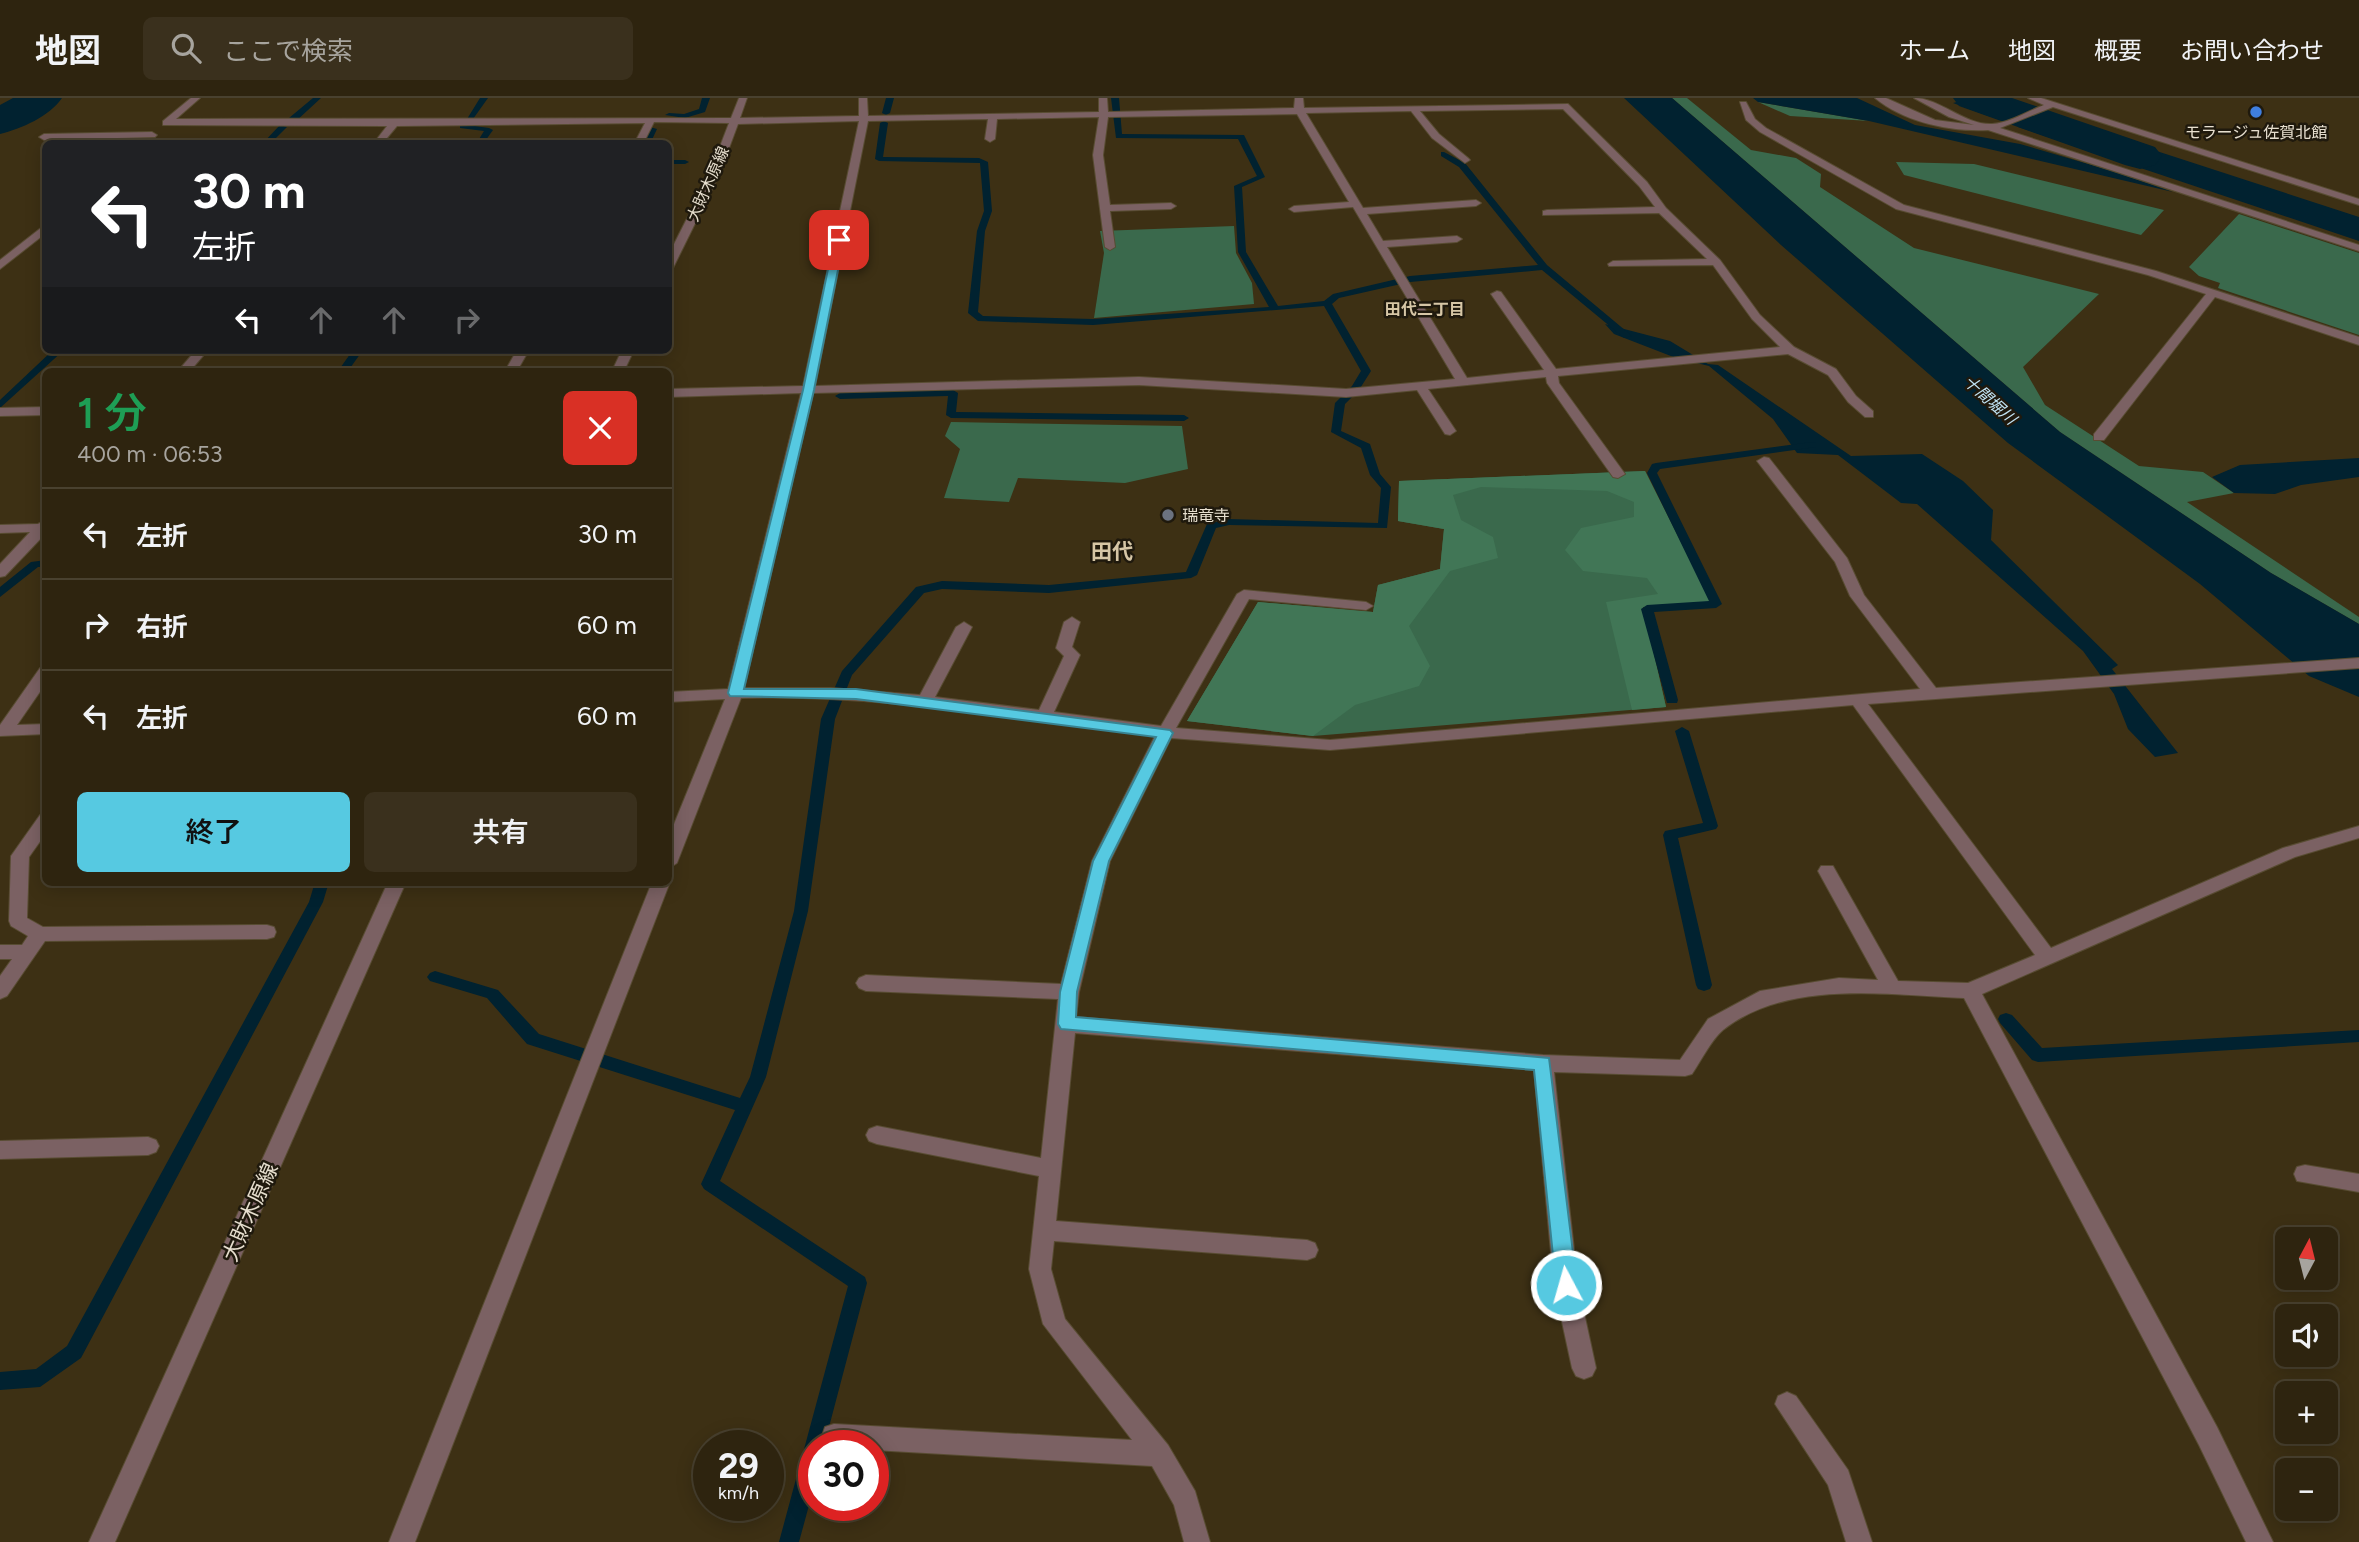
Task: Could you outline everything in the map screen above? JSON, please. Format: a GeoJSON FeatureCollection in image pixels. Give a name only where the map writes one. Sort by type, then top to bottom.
{"type":"FeatureCollection","features":[{"type":"Feature","properties":{"kind":"street"},"geometry":{"type":"LineString","coordinates":[[146,140],[196,98]]}},
{"type":"Feature","properties":{"kind":"street","name":"大財木原線"},"geometry":{"type":"LineString","coordinates":[[672,260],[714,175],[743,98]]}},
{"type":"Feature","properties":{"kind":"street"},"geometry":{"type":"LineString","coordinates":[[672,853],[735,693],[808,390],[864,118],[863,98]]}},
{"type":"Feature","properties":{"kind":"street"},"geometry":{"type":"LineString","coordinates":[[1103,98],[1104,114],[1098,155],[1102,208],[1110,247]]}},
{"type":"Feature","properties":{"kind":"street"},"geometry":{"type":"LineString","coordinates":[[1299,98],[1299,110],[1464,383]]}},
{"type":"Feature","properties":{"kind":"street"},"geometry":{"type":"LineString","coordinates":[[1879,98],[1908,114],[1968,128],[1994,126],[2046,107]]}},
{"type":"Feature","properties":{"kind":"street"},"geometry":{"type":"LineString","coordinates":[[1918,98],[1952,114],[2359,248]]}},
{"type":"Feature","properties":{"kind":"street"},"geometry":{"type":"LineString","coordinates":[[2032,98],[2046,107],[2359,202]]}},
{"type":"Feature","properties":{"kind":"street"},"geometry":{"type":"LineString","coordinates":[[168,122],[733,121],[1125,114],[1187,109],[1299,110],[1547,101],[1565,106],[1643,184],[1662,210],[1716,262],[1756,317],[1790,350],[1832,372],[1852,399],[1869,414]]}},
{"type":"Feature","properties":{"kind":"street"},"geometry":{"type":"LineString","coordinates":[[1419,104],[1420,120],[1439,141],[1465,160]]}},
{"type":"Feature","properties":{"kind":"street"},"geometry":{"type":"LineString","coordinates":[[1743,104],[1751,120],[1763,130],[1900,206],[2152,273],[2359,341]]}},
{"type":"Feature","properties":{"kind":"street"},"geometry":{"type":"LineString","coordinates":[[990,139],[993,116]]}},
{"type":"Feature","properties":{"kind":"street"},"geometry":{"type":"LineString","coordinates":[[640,140],[651,120]]}},
{"type":"Feature","properties":{"kind":"street"},"geometry":{"type":"LineString","coordinates":[[380,140],[394,123]]}},
{"type":"Feature","properties":{"kind":"street"},"geometry":{"type":"LineString","coordinates":[[44,137],[152,135]]}},
{"type":"Feature","properties":{"kind":"street"},"geometry":{"type":"LineString","coordinates":[[1294,209],[1476,203]]}},
{"type":"Feature","properties":{"kind":"street"},"geometry":{"type":"LineString","coordinates":[[1102,208],[1171,206]]}},
{"type":"Feature","properties":{"kind":"street"},"geometry":{"type":"LineString","coordinates":[[1547,213],[1662,210]]}},
{"type":"Feature","properties":{"kind":"street"},"geometry":{"type":"LineString","coordinates":[[0,266],[42,230]]}},
{"type":"Feature","properties":{"kind":"street"},"geometry":{"type":"LineString","coordinates":[[1381,244],[1457,239]]}},
{"type":"Feature","properties":{"kind":"street"},"geometry":{"type":"LineString","coordinates":[[0,250],[19,249]]}},
{"type":"Feature","properties":{"kind":"street"},"geometry":{"type":"LineString","coordinates":[[1613,264],[1716,262]]}},
{"type":"Feature","properties":{"kind":"street"},"geometry":{"type":"LineString","coordinates":[[2099,437],[2213,293]]}},
{"type":"Feature","properties":{"kind":"street"},"geometry":{"type":"LineString","coordinates":[[1497,294],[1549,365],[1553,383],[1618,474]]}},
{"type":"Feature","properties":{"kind":"street"},"geometry":{"type":"LineString","coordinates":[[672,393],[1139,381],[1346,393],[1790,350]]}},
{"type":"Feature","properties":{"kind":"street"},"geometry":{"type":"LineString","coordinates":[[187,368],[199,354]]}},
{"type":"Feature","properties":{"kind":"street"},"geometry":{"type":"LineString","coordinates":[[1421,387],[1450,431]]}},
{"type":"Feature","properties":{"kind":"street"},"geometry":{"type":"LineString","coordinates":[[0,412],[42,411]]}},
{"type":"Feature","properties":{"kind":"street"},"geometry":{"type":"LineString","coordinates":[[1764,461],[1842,561],[1857,596],[1932,693]]}},
{"type":"Feature","properties":{"kind":"street"},"geometry":{"type":"LineString","coordinates":[[0,529],[42,526]]}},
{"type":"Feature","properties":{"kind":"street"},"geometry":{"type":"LineString","coordinates":[[0,573],[42,528]]}},
{"type":"Feature","properties":{"kind":"street"},"geometry":{"type":"LineString","coordinates":[[1197,1542],[1186,1500],[1159,1454],[1055,1324],[1040,1269],[1048,1169],[1069,992],[1101,861],[1165,733],[1244,594],[1366,606]]}},
{"type":"Feature","properties":{"kind":"street"},"geometry":{"type":"LineString","coordinates":[[1044,717],[1072,654],[1064,648],[1072,622]]}},
{"type":"Feature","properties":{"kind":"street"},"geometry":{"type":"LineString","coordinates":[[924,702],[964,627]]}},
{"type":"Feature","properties":{"kind":"street"},"geometry":{"type":"LineString","coordinates":[[672,697],[735,693],[856,694],[1165,733],[1282,744],[1330,745],[1932,693],[2359,663]]}},
{"type":"Feature","properties":{"kind":"street"},"geometry":{"type":"LineString","coordinates":[[2,731],[42,676]]}},
{"type":"Feature","properties":{"kind":"street"},"geometry":{"type":"LineString","coordinates":[[1858,701],[2047,957]]}},
{"type":"Feature","properties":{"kind":"street"},"geometry":{"type":"LineString","coordinates":[[2,731],[42,729]]}},
{"type":"Feature","properties":{"kind":"street"},"geometry":{"type":"LineString","coordinates":[[42,825],[20,856],[18,921],[40,934],[267,932]]}},
{"type":"Feature","properties":{"kind":"street"},"geometry":{"type":"LineString","coordinates":[[1067,1024],[1543,1063],[1685,1068],[1715,1026],[1767,996],[1839,986],[1970,991],[2289,852],[2359,832]]}},
{"type":"Feature","properties":{"kind":"street"},"geometry":{"type":"LineString","coordinates":[[1826,871],[1892,988]]}},
{"type":"Feature","properties":{"kind":"street","name":"大財木原線"},"geometry":{"type":"LineString","coordinates":[[102,1542],[395,886]]}},
{"type":"Feature","properties":{"kind":"street"},"geometry":{"type":"LineString","coordinates":[[402,1542],[659,886]]}},
{"type":"Feature","properties":{"kind":"street"},"geometry":{"type":"LineString","coordinates":[[0,991],[40,934]]}},
{"type":"Feature","properties":{"kind":"street"},"geometry":{"type":"LineString","coordinates":[[0,952],[26,952]]}},
{"type":"Feature","properties":{"kind":"street"},"geometry":{"type":"LineString","coordinates":[[866,983],[1069,992]]}},
{"type":"Feature","properties":{"kind":"street"},"geometry":{"type":"LineString","coordinates":[[1970,991],[2208,1436],[2260,1542]]}},
{"type":"Feature","properties":{"kind":"street"},"geometry":{"type":"LineString","coordinates":[[1543,1063],[1566,1285],[1584,1367]]}},
{"type":"Feature","properties":{"kind":"street"},"geometry":{"type":"LineString","coordinates":[[877,1135],[1048,1169]]}},
{"type":"Feature","properties":{"kind":"street"},"geometry":{"type":"LineString","coordinates":[[0,1150],[148,1146]]}},
{"type":"Feature","properties":{"kind":"street"},"geometry":{"type":"LineString","coordinates":[[2305,1174],[2359,1183]]}},
{"type":"Feature","properties":{"kind":"street"},"geometry":{"type":"LineString","coordinates":[[1043,1230],[1307,1250]]}},
{"type":"Feature","properties":{"kind":"street"},"geometry":{"type":"LineString","coordinates":[[1787,1404],[1839,1479],[1859,1542]]}},
{"type":"Feature","properties":{"kind":"street"},"geometry":{"type":"LineString","coordinates":[[889,1439],[1159,1454]]}},
{"type":"Feature","properties":{"kind":"green space"},"geometry":{"type":"Polygon","coordinates":[[[1672,98],[1687,98],[1751,150],[1796,158],[1821,174],[1820,187],[1914,248],[2099,294],[2023,367],[2045,405],[2139,466],[2203,472],[2234,493],[2187,502],[2359,617],[2359,624],[2271,573],[2060,432],[1672,98]]]}},
{"type":"Feature","properties":{"kind":"green space"},"geometry":{"type":"Polygon","coordinates":[[[1758,102],[1869,121],[1790,116],[1758,102]]]}},
{"type":"Feature","properties":{"kind":"green space"},"geometry":{"type":"Polygon","coordinates":[[[1896,162],[1974,164],[2164,210],[2141,235],[1904,175],[1896,162]]]}},
{"type":"Feature","properties":{"kind":"green space"},"geometry":{"type":"Polygon","coordinates":[[[2239,214],[2359,253],[2359,335],[2218,288],[2220,283],[2199,276],[2189,267],[2239,214]]]}},
{"type":"Feature","properties":{"kind":"green space"},"geometry":{"type":"Polygon","coordinates":[[[1234,226],[1236,253],[1252,283],[1254,304],[1094,318],[1104,253],[1100,231],[1234,226]]]}},
{"type":"Feature","properties":{"kind":"green space"},"geometry":{"type":"Polygon","coordinates":[[[951,422],[1182,426],[1188,469],[1125,483],[1018,478],[1009,502],[944,498],[960,449],[945,436],[951,422]]]}},
{"type":"Feature","properties":{"kind":"green space"},"geometry":{"type":"Polygon","coordinates":[[[1645,471],[1711,602],[1643,607],[1666,707],[1313,736],[1187,721],[1258,602],[1373,612],[1378,585],[1440,569],[1444,529],[1398,521],[1399,481],[1645,471]]]}},
{"type":"Feature","properties":{"kind":"green space"},"geometry":{"type":"Polygon","coordinates":[[[1645,471],[1711,602],[1643,607],[1666,707],[1632,710],[1606,602],[1658,594],[1647,578],[1583,571],[1565,550],[1581,528],[1634,517],[1634,502],[1607,491],[1481,487],[1453,495],[1461,520],[1493,537],[1498,558],[1450,571],[1409,626],[1430,666],[1419,686],[1355,705],[1313,736],[1187,721],[1258,602],[1373,612],[1378,585],[1440,569],[1444,529],[1398,521],[1399,481],[1645,471]]]}},
{"type":"Feature","properties":{"kind":"water","name":"十間堀川"},"geometry":{"type":"Polygon","coordinates":[[[1624,98],[1672,98],[2060,432],[2271,573],[2359,624],[2359,697],[2309,676],[2200,584],[2008,443],[1781,245],[1624,98]]]}},
{"type":"Feature","properties":{"kind":"water"},"geometry":{"type":"Polygon","coordinates":[[[1753,98],[1857,98],[1915,125],[2020,144],[2173,192],[1869,121],[1758,102],[1753,98]]]}},
{"type":"Feature","properties":{"kind":"water"},"geometry":{"type":"Polygon","coordinates":[[[1972,98],[1993,98],[2022,107],[1991,117],[1953,103],[1972,98]]]}},
{"type":"Feature","properties":{"kind":"water"},"geometry":{"type":"Polygon","coordinates":[[[2049,116],[2359,217],[2359,241],[2018,127],[2049,116]]]}},
{"type":"Feature","properties":{"kind":"water"},"geometry":{"type":"Polygon","coordinates":[[[1605,324],[1670,341],[1708,364],[1718,365],[1851,456],[1922,454],[1963,481],[1993,510],[1991,540],[2118,665],[2112,669],[2178,753],[2155,757],[2128,729],[2114,694],[2083,651],[1917,504],[1901,503],[1838,455],[1797,453],[1773,419],[1709,366],[1676,358],[1614,334],[1605,324]]]}},
{"type":"Feature","properties":{"kind":"water"},"geometry":{"type":"Polygon","coordinates":[[[2359,458],[2359,477],[2301,485],[2275,494],[2234,493],[2212,477],[2240,465],[2359,458]]]}},
{"type":"Feature","properties":{"kind":"waterway"},"geometry":{"type":"LineString","coordinates":[[0,122],[42,98]]}},
{"type":"Feature","properties":{"kind":"waterway"},"geometry":{"type":"LineString","coordinates":[[292,120],[317,98]]}},
{"type":"Feature","properties":{"kind":"waterway"},"geometry":{"type":"LineString","coordinates":[[470,117],[484,98]]}},
{"type":"Feature","properties":{"kind":"waterway"},"geometry":{"type":"LineString","coordinates":[[669,115],[685,116],[702,110],[706,98]]}},
{"type":"Feature","properties":{"kind":"waterway"},"geometry":{"type":"LineString","coordinates":[[886,113],[890,98]]}},
{"type":"Feature","properties":{"kind":"waterway"},"geometry":{"type":"LineString","coordinates":[[1115,98],[1119,136],[1241,137],[1261,177],[1238,186],[1242,252],[1275,309]]}},
{"type":"Feature","properties":{"kind":"waterway"},"geometry":{"type":"LineString","coordinates":[[1973,98],[2140,156]]}},
{"type":"Feature","properties":{"kind":"waterway"},"geometry":{"type":"LineString","coordinates":[[884,123],[879,159],[984,162],[988,211],[981,231],[973,313],[981,319],[1093,322],[1275,309]]}},
{"type":"Feature","properties":{"kind":"waterway"},"geometry":{"type":"LineString","coordinates":[[463,126],[489,130],[482,140]]}},
{"type":"Feature","properties":{"kind":"waterway"},"geometry":{"type":"LineString","coordinates":[[269,140],[283,127]]}},
{"type":"Feature","properties":{"kind":"waterway"},"geometry":{"type":"LineString","coordinates":[[648,140],[653,129]]}},
{"type":"Feature","properties":{"kind":"waterway"},"geometry":{"type":"LineString","coordinates":[[1444,154],[1462,165],[1544,267]]}},
{"type":"Feature","properties":{"kind":"waterway"},"geometry":{"type":"LineString","coordinates":[[672,162],[685,162]]}},
{"type":"Feature","properties":{"kind":"waterway"},"geometry":{"type":"LineString","coordinates":[[1327,303],[1336,296],[1410,279],[1544,267]]}},
{"type":"Feature","properties":{"kind":"waterway"},"geometry":{"type":"LineString","coordinates":[[1544,267],[1627,336]]}},
{"type":"Feature","properties":{"kind":"waterway"},"geometry":{"type":"LineString","coordinates":[[745,1106],[758,1077],[801,911],[828,719],[846,674],[920,590],[942,585],[1049,589],[1191,575],[1211,526],[1229,522],[1383,526],[1386,487],[1375,475],[1366,446],[1336,432],[1340,403],[1356,388],[1366,371],[1327,303]]}},
{"type":"Feature","properties":{"kind":"waterway"},"geometry":{"type":"LineString","coordinates":[[1275,309],[1327,303]]}},
{"type":"Feature","properties":{"kind":"waterway"},"geometry":{"type":"LineString","coordinates":[[0,405],[55,354]]}},
{"type":"Feature","properties":{"kind":"waterway"},"geometry":{"type":"LineString","coordinates":[[345,368],[355,354]]}},
{"type":"Feature","properties":{"kind":"waterway"},"geometry":{"type":"LineString","coordinates":[[840,396],[953,393],[951,415],[1184,418]]}},
{"type":"Feature","properties":{"kind":"waterway"},"geometry":{"type":"LineString","coordinates":[[1672,700],[1647,609],[1716,604],[1652,473],[1656,466],[1812,445]]}},
{"type":"Feature","properties":{"kind":"waterway"},"geometry":{"type":"LineString","coordinates":[[0,593],[35,564],[42,563]]}},
{"type":"Feature","properties":{"kind":"waterway"},"geometry":{"type":"LineString","coordinates":[[1682,731],[1711,826],[1670,835],[1704,985]]}},
{"type":"Feature","properties":{"kind":"waterway"},"geometry":{"type":"LineString","coordinates":[[0,1381],[40,1378],[74,1352],[316,902],[321,886]]}},
{"type":"Feature","properties":{"kind":"waterway"},"geometry":{"type":"LineString","coordinates":[[435,977],[492,994],[533,1039],[745,1106]]}},
{"type":"Feature","properties":{"kind":"waterway"},"geometry":{"type":"LineString","coordinates":[[2006,1019],[2038,1055],[2359,1036]]}},
{"type":"Feature","properties":{"kind":"waterway"},"geometry":{"type":"LineString","coordinates":[[745,1106],[710,1184],[858,1283],[818,1430]]}},
{"type":"Feature","properties":{"kind":"waterway"},"geometry":{"type":"LineString","coordinates":[[789,1542],[798,1508]]}},
{"type":"Feature","properties":{"kind":"place","name":"モラージュ佐賀北館"},"geometry":{"type":"Point","coordinates":[2256,112]}},
{"type":"Feature","properties":{"kind":"place","name":"瑞竜寺"},"geometry":{"type":"Point","coordinates":[1168,515]}},
{"type":"Feature","properties":{"kind":"district","name":"田代二丁目"},"geometry":{"type":"Point","coordinates":[1425,309]}},
{"type":"Feature","properties":{"kind":"district","name":"田代"},"geometry":{"type":"Point","coordinates":[1112,551]}},
{"type":"Feature","properties":{"kind":"route"},"geometry":{"type":"LineString","coordinates":[[839,240],[808,390],[735,693],[856,694],[1165,733],[1101,861],[1069,992],[1067,1024],[1543,1063],[1566,1285]]}}]}
